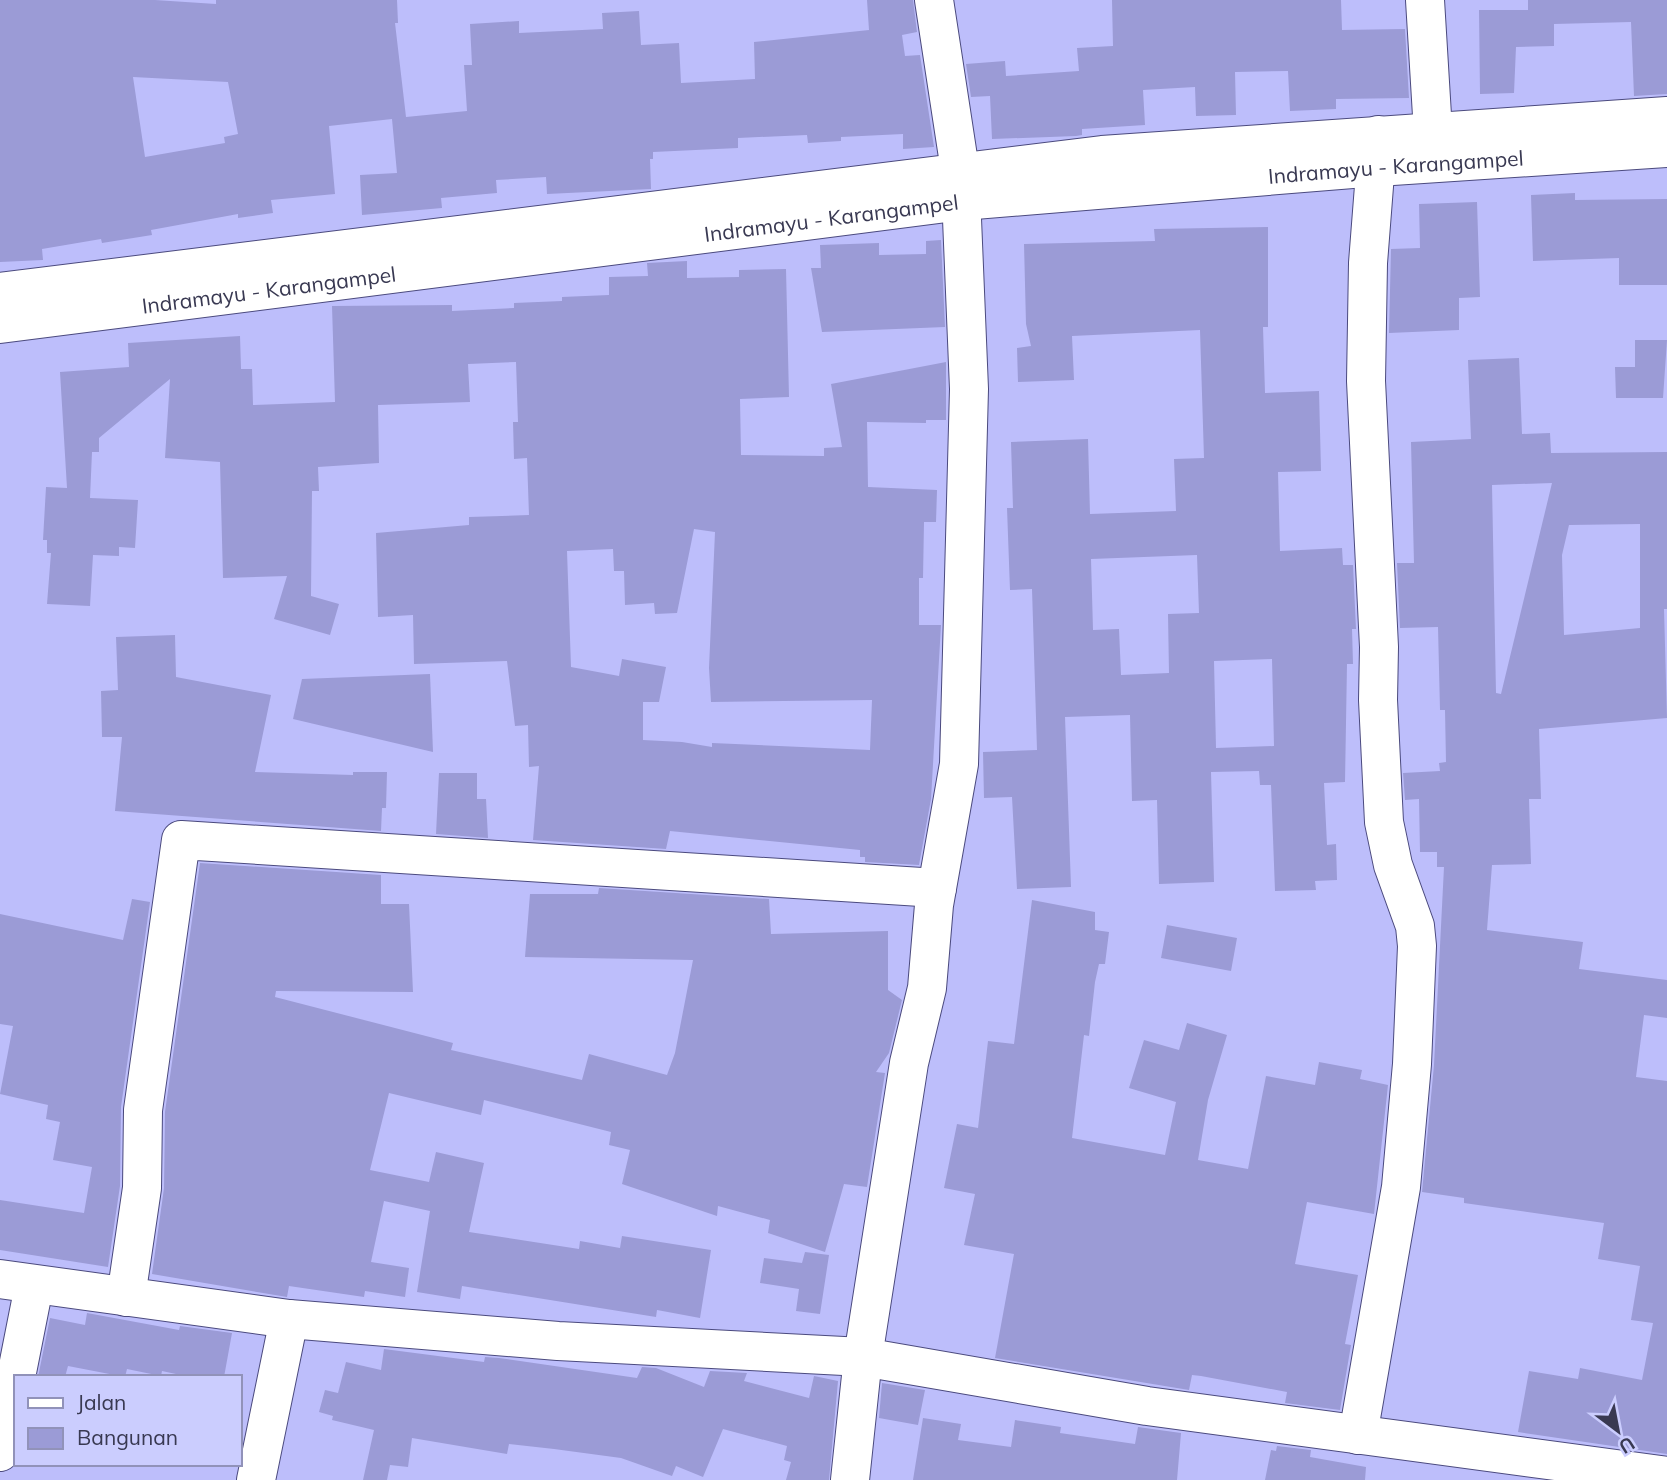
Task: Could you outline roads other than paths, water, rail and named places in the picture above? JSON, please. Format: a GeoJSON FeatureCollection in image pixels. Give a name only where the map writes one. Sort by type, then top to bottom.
{"type":"FeatureCollection","features":[{"type":"Feature","properties":{"kind":"street"},"geometry":{"type":"LineString","coordinates":[[850,1480],[863,1357],[909,1063],[927,988],[937,888],[959,764],[970,389],[961,186],[934,0]]}},
{"type":"Feature","properties":{"kind":"street"},"geometry":{"type":"LineString","coordinates":[[1425,0],[1433,132]]}},
{"type":"Feature","properties":{"kind":"street","name":"Indramayu - Karangampel"},"geometry":{"type":"LineString","coordinates":[[1378,151],[1433,132],[1667,116]]}},
{"type":"Feature","properties":{"kind":"street","name":"Indramayu - Karangampel"},"geometry":{"type":"LineString","coordinates":[[0,292],[961,186],[1378,151],[1667,148]]}},
{"type":"Feature","properties":{"kind":"street"},"geometry":{"type":"LineString","coordinates":[[1358,1435],[1401,1187],[1412,1064],[1417,946],[1415,926],[1393,864],[1384,822],[1378,700],[1379,647],[1366,381],[1368,263],[1378,151]]}},
{"type":"Feature","properties":{"kind":"street","name":"Indramayu - Karangampel"},"geometry":{"type":"LineString","coordinates":[[0,324],[961,186]]}},
{"type":"Feature","properties":{"kind":"street"},"geometry":{"type":"LineString","coordinates":[[126,1297],[142,1188],[143,1110],[181,840],[937,888]]}},
{"type":"Feature","properties":{"kind":"street"},"geometry":{"type":"LineString","coordinates":[[16,1375],[17,1282],[289,1319],[558,1341],[863,1357],[1147,1406],[1667,1476]]}},
{"type":"Feature","properties":{"kind":"street"},"geometry":{"type":"LineString","coordinates":[[256,1480],[289,1319]]}},
{"type":"Feature","properties":{"kind":"street"},"geometry":{"type":"LineString","coordinates":[[0,1452],[14,1387]]}}]}
